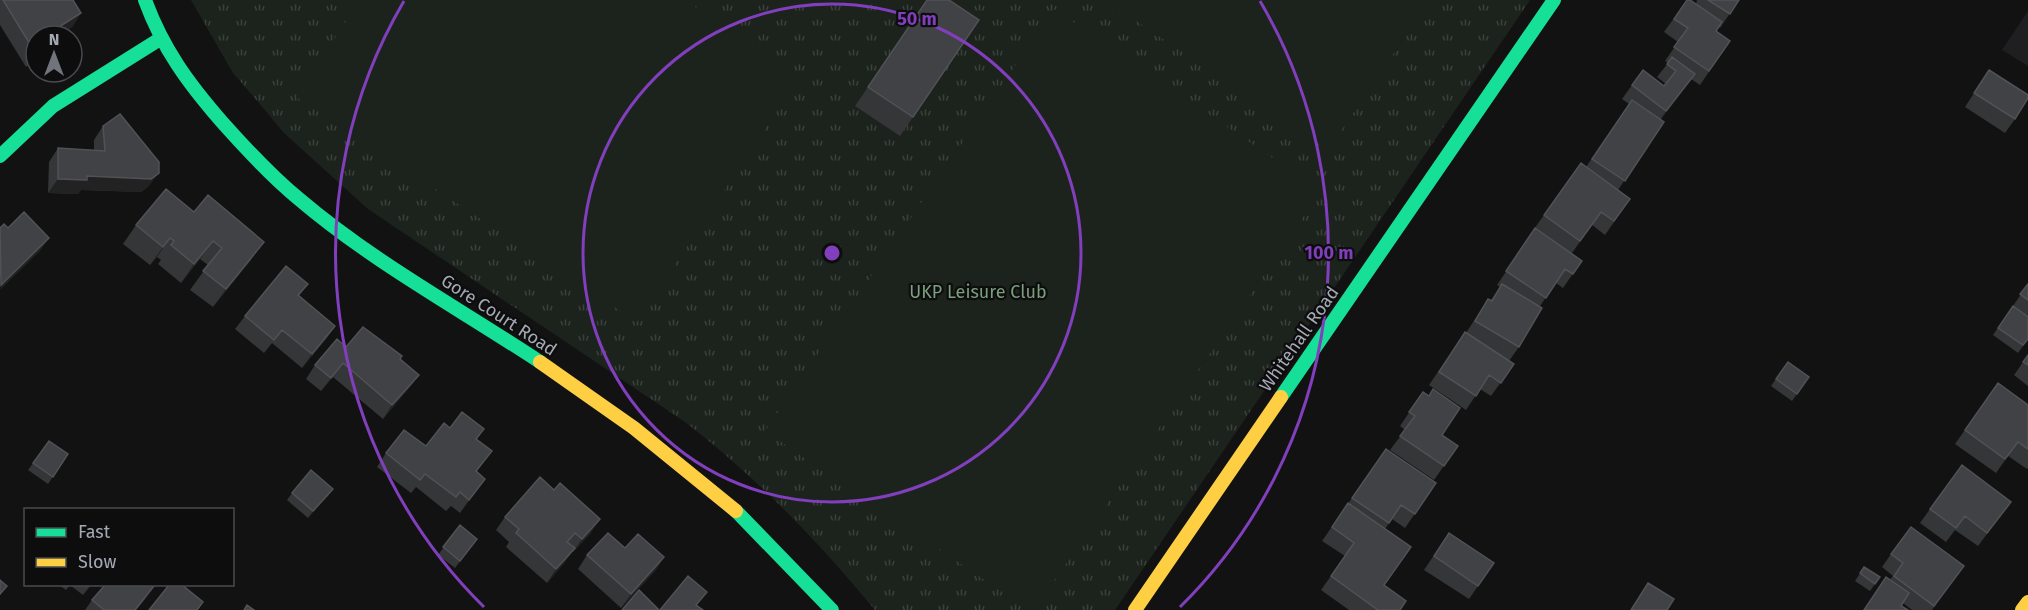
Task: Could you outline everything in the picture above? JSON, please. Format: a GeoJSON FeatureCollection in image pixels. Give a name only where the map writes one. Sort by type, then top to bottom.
{"type":"FeatureCollection","features":[{"type":"Feature","properties":{"kind":"street","name":"Gore Court Road"},"geometry":{"type":"LineString","coordinates":[[145,0],[160,39],[201,98],[245,146],[310,209],[442,301],[560,375],[685,465],[765,539],[832,610]]}},
{"type":"Feature","properties":{"kind":"street","name":"Whitehall Road"},"geometry":{"type":"LineString","coordinates":[[1135,610],[1554,0]]}},
{"type":"Feature","properties":{"kind":"street"},"geometry":{"type":"LineString","coordinates":[[0,156],[53,106],[160,39]]}},
{"type":"Feature","properties":{"kind":"street"},"geometry":{"type":"LineString","coordinates":[[2022,610],[2028,603]]}},
{"type":"Feature","properties":{"kind":"shaded area"},"geometry":{"type":"Polygon","coordinates":[[[2028,11],[2028,66],[2002,50],[2028,11]]]}},
{"type":"Feature","properties":{"kind":"green space","name":"UKP Leisure Club"},"geometry":{"type":"Polygon","coordinates":[[[191,0],[1530,0],[1115,610],[875,610],[832,560],[761,487],[685,422],[368,209],[283,132],[233,73],[191,0]]]}},
{"type":"Feature","properties":{"kind":"green space"},"geometry":{"type":"Polygon","coordinates":[[[360,0],[685,0],[800,76],[637,322],[296,97],[360,0]]]}},
{"type":"Feature","properties":{"kind":"green space"},"geometry":{"type":"Polygon","coordinates":[[[1105,0],[1430,0],[1328,150],[1105,0]]]}},
{"type":"Feature","properties":{"kind":"green space"},"geometry":{"type":"Polygon","coordinates":[[[1054,9],[1321,191],[1034,610],[1029,610],[765,431],[1054,9]]]}},
{"type":"Feature","properties":{"kind":"building"},"geometry":{"type":"Polygon","coordinates":[[[3,0],[73,0],[81,13],[64,24],[24,24],[24,34],[3,0]]]}},
{"type":"Feature","properties":{"kind":"building"},"geometry":{"type":"Polygon","coordinates":[[[927,0],[949,0],[979,20],[913,117],[868,87],[927,0]]]}},
{"type":"Feature","properties":{"kind":"building"},"geometry":{"type":"Polygon","coordinates":[[[1687,0],[1722,22],[1716,31],[1730,41],[1709,71],[1674,47],[1688,28],[1674,19],[1687,0]]]}},
{"type":"Feature","properties":{"kind":"building"},"geometry":{"type":"Polygon","coordinates":[[[1708,0],[1739,0],[1730,14],[1708,0]]]}},
{"type":"Feature","properties":{"kind":"building"},"geometry":{"type":"Polygon","coordinates":[[[1672,57],[1695,74],[1666,111],[1632,85],[1643,70],[1664,86],[1676,71],[1667,64],[1672,57]]]}},
{"type":"Feature","properties":{"kind":"building"},"geometry":{"type":"Polygon","coordinates":[[[1989,70],[2028,95],[2015,119],[1974,93],[1989,70]]]}},
{"type":"Feature","properties":{"kind":"building"},"geometry":{"type":"Polygon","coordinates":[[[1632,100],[1664,122],[1625,181],[1592,159],[1632,100]]]}},
{"type":"Feature","properties":{"kind":"building"},"geometry":{"type":"Polygon","coordinates":[[[120,114],[159,162],[159,173],[151,179],[87,176],[87,180],[58,179],[58,148],[105,151],[103,126],[120,114]]]}},
{"type":"Feature","properties":{"kind":"building"},"geometry":{"type":"Polygon","coordinates":[[[1581,163],[1630,199],[1614,221],[1601,212],[1580,241],[1544,215],[1581,163]]]}},
{"type":"Feature","properties":{"kind":"building"},"geometry":{"type":"Polygon","coordinates":[[[166,189],[194,212],[208,195],[264,242],[226,289],[203,271],[222,248],[213,241],[194,264],[171,245],[174,241],[170,238],[163,247],[136,225],[166,189]]]}},
{"type":"Feature","properties":{"kind":"building"},"geometry":{"type":"Polygon","coordinates":[[[24,212],[49,238],[1,285],[0,228],[4,224],[8,228],[24,212]]]}},
{"type":"Feature","properties":{"kind":"building"},"geometry":{"type":"Polygon","coordinates":[[[1535,228],[1582,261],[1573,274],[1565,269],[1546,298],[1506,271],[1535,228]]]}},
{"type":"Feature","properties":{"kind":"building"},"geometry":{"type":"Polygon","coordinates":[[[286,266],[308,284],[298,295],[335,326],[312,354],[282,330],[274,340],[245,316],[286,266]]]}},
{"type":"Feature","properties":{"kind":"building"},"geometry":{"type":"Polygon","coordinates":[[[1502,284],[1542,308],[1519,347],[1475,321],[1488,299],[1492,301],[1502,284]]]}},
{"type":"Feature","properties":{"kind":"building"},"geometry":{"type":"Polygon","coordinates":[[[2028,284],[2028,300],[2020,294],[2028,284]]]}},
{"type":"Feature","properties":{"kind":"building"},"geometry":{"type":"Polygon","coordinates":[[[2013,306],[2028,317],[2028,339],[2023,345],[1998,328],[2013,306]]]}},
{"type":"Feature","properties":{"kind":"building"},"geometry":{"type":"Polygon","coordinates":[[[363,327],[402,356],[400,359],[419,375],[392,405],[343,363],[331,378],[315,365],[337,339],[346,347],[363,327]]]}},
{"type":"Feature","properties":{"kind":"building"},"geometry":{"type":"Polygon","coordinates":[[[1465,332],[1514,364],[1501,383],[1489,375],[1476,396],[1439,372],[1465,332]]]}},
{"type":"Feature","properties":{"kind":"building"},"geometry":{"type":"Polygon","coordinates":[[[2028,355],[2028,365],[2023,362],[2028,355]]]}},
{"type":"Feature","properties":{"kind":"building"},"geometry":{"type":"Polygon","coordinates":[[[1788,362],[1809,377],[1797,394],[1776,379],[1788,362]]]}},
{"type":"Feature","properties":{"kind":"building"},"geometry":{"type":"Polygon","coordinates":[[[1998,383],[2028,405],[2028,449],[2018,442],[2005,459],[1965,430],[1998,383]]]}},
{"type":"Feature","properties":{"kind":"building"},"geometry":{"type":"Polygon","coordinates":[[[1433,389],[1460,408],[1442,435],[1458,446],[1444,466],[1400,436],[1415,416],[1409,412],[1423,392],[1429,396],[1433,389]]]}},
{"type":"Feature","properties":{"kind":"building"},"geometry":{"type":"Polygon","coordinates":[[[462,412],[484,429],[476,439],[492,451],[476,471],[485,479],[469,500],[460,492],[456,497],[425,474],[420,480],[386,453],[404,430],[426,446],[444,423],[450,428],[462,412]]]}},
{"type":"Feature","properties":{"kind":"building"},"geometry":{"type":"Polygon","coordinates":[[[49,441],[68,454],[53,477],[33,463],[49,441]]]}},
{"type":"Feature","properties":{"kind":"building"},"geometry":{"type":"Polygon","coordinates":[[[1386,449],[1436,483],[1415,514],[1401,505],[1389,523],[1352,498],[1386,449]]]}},
{"type":"Feature","properties":{"kind":"building"},"geometry":{"type":"Polygon","coordinates":[[[1962,465],[2011,502],[1987,533],[1965,516],[1956,528],[1930,509],[1962,465]]]}},
{"type":"Feature","properties":{"kind":"building"},"geometry":{"type":"Polygon","coordinates":[[[311,470],[333,489],[313,511],[292,493],[311,470]]]}},
{"type":"Feature","properties":{"kind":"building"},"geometry":{"type":"Polygon","coordinates":[[[540,477],[554,490],[560,483],[600,519],[582,539],[575,533],[567,542],[575,548],[556,569],[516,533],[519,529],[505,517],[540,477]]]}},
{"type":"Feature","properties":{"kind":"building"},"geometry":{"type":"Polygon","coordinates":[[[1348,503],[1411,547],[1384,585],[1406,601],[1400,610],[1378,610],[1331,576],[1354,543],[1332,527],[1348,503]]]}},
{"type":"Feature","properties":{"kind":"building"},"geometry":{"type":"Polygon","coordinates":[[[460,525],[477,539],[460,561],[443,547],[460,525]]]}},
{"type":"Feature","properties":{"kind":"building"},"geometry":{"type":"Polygon","coordinates":[[[1911,527],[1964,566],[1934,606],[1894,576],[1903,563],[1891,554],[1911,527]]]}},
{"type":"Feature","properties":{"kind":"building"},"geometry":{"type":"Polygon","coordinates":[[[608,533],[625,548],[638,534],[664,557],[631,594],[587,555],[608,533]]]}},
{"type":"Feature","properties":{"kind":"building"},"geometry":{"type":"Polygon","coordinates":[[[1449,533],[1494,563],[1478,586],[1434,556],[1449,533]]]}},
{"type":"Feature","properties":{"kind":"building"},"geometry":{"type":"Polygon","coordinates":[[[1864,567],[1880,577],[1875,584],[1860,573],[1864,567]]]}},
{"type":"Feature","properties":{"kind":"building"},"geometry":{"type":"Polygon","coordinates":[[[688,576],[707,592],[696,605],[703,610],[660,610],[688,576]]]}},
{"type":"Feature","properties":{"kind":"building"},"geometry":{"type":"Polygon","coordinates":[[[1886,577],[1909,593],[1901,606],[1908,610],[1864,610],[1886,577]]]}},
{"type":"Feature","properties":{"kind":"building"},"geometry":{"type":"Polygon","coordinates":[[[0,580],[7,586],[0,594],[0,580]]]}},
{"type":"Feature","properties":{"kind":"building"},"geometry":{"type":"Polygon","coordinates":[[[1648,583],[1674,599],[1667,610],[1631,610],[1648,583]]]}},
{"type":"Feature","properties":{"kind":"building"},"geometry":{"type":"Polygon","coordinates":[[[104,586],[154,586],[135,610],[104,610],[92,600],[104,586]]]}},
{"type":"Feature","properties":{"kind":"building"},"geometry":{"type":"Polygon","coordinates":[[[168,586],[183,586],[203,602],[197,610],[149,610],[168,586]]]}},
{"type":"Feature","properties":{"kind":"building"},"geometry":{"type":"Polygon","coordinates":[[[639,590],[659,610],[622,610],[639,590]]]}},
{"type":"Feature","properties":{"kind":"building"},"geometry":{"type":"Polygon","coordinates":[[[247,605],[254,610],[244,610],[247,605]]]}},
{"type":"Feature","properties":{"kind":"traffic: fast"},"geometry":{"type":"LineString","coordinates":[[145,0],[168,50],[187,79],[222,122],[279,181],[357,244],[540,362]]}},
{"type":"Feature","properties":{"kind":"traffic: fast"},"geometry":{"type":"LineString","coordinates":[[1281,397],[1554,0]]}},
{"type":"Feature","properties":{"kind":"traffic: fast"},"geometry":{"type":"LineString","coordinates":[[0,156],[53,106],[160,39]]}},
{"type":"Feature","properties":{"kind":"traffic: fast"},"geometry":{"type":"LineString","coordinates":[[736,511],[832,610]]}},
{"type":"Feature","properties":{"kind":"traffic: slow"},"geometry":{"type":"LineString","coordinates":[[540,362],[634,428],[736,511]]}},
{"type":"Feature","properties":{"kind":"traffic: slow"},"geometry":{"type":"LineString","coordinates":[[1135,610],[1281,397]]}},
{"type":"Feature","properties":{"kind":"traffic: slow"},"geometry":{"type":"LineString","coordinates":[[2022,610],[2028,602]]}}]}
